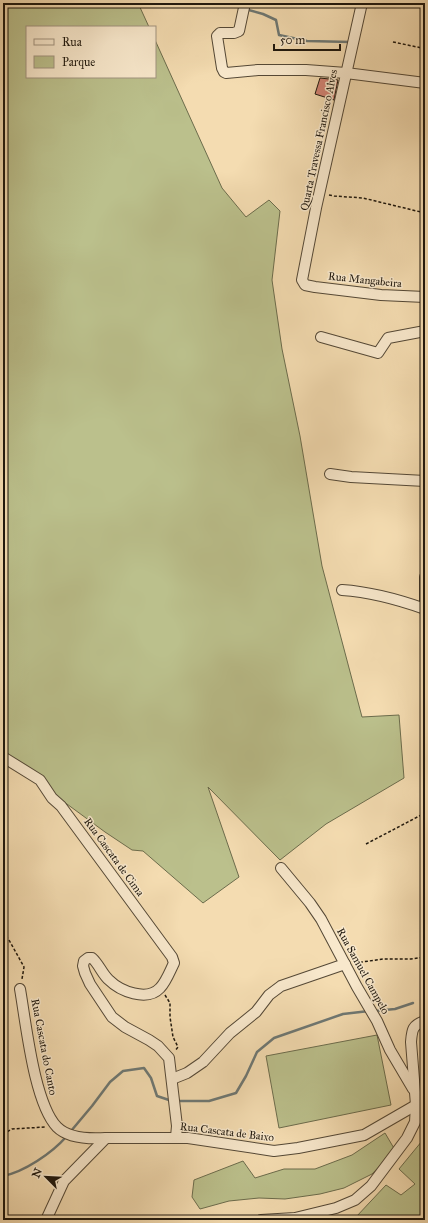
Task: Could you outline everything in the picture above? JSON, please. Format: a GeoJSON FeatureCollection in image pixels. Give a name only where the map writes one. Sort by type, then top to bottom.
{"type":"FeatureCollection","features":[{"type":"Feature","properties":{"kind":"street"},"geometry":{"type":"LineString","coordinates":[[245,3],[239,31],[237,33],[223,32],[218,34],[217,41],[224,72],[285,69],[346,73],[425,83]]}},
{"type":"Feature","properties":{"kind":"street","name":"Quarta Travessa Francisco Alves"},"geometry":{"type":"LineString","coordinates":[[303,283],[302,276],[362,3]]}},
{"type":"Feature","properties":{"kind":"street","name":"Rua Mangabeira"},"geometry":{"type":"LineString","coordinates":[[303,283],[315,287],[425,297]]}},
{"type":"Feature","properties":{"kind":"street"},"geometry":{"type":"LineString","coordinates":[[321,337],[378,353],[388,338],[425,332]]}},
{"type":"Feature","properties":{"kind":"street"},"geometry":{"type":"LineString","coordinates":[[330,474],[351,477],[425,480]]}},
{"type":"Feature","properties":{"kind":"street"},"geometry":{"type":"LineString","coordinates":[[425,577],[425,605]]}},
{"type":"Feature","properties":{"kind":"street"},"geometry":{"type":"LineString","coordinates":[[342,590],[365,592],[425,609]]}},
{"type":"Feature","properties":{"kind":"street","name":"Rua Cascata de Cima"},"geometry":{"type":"LineString","coordinates":[[3,757],[40,780],[52,798],[61,806],[172,957],[174,963],[161,988]]}},
{"type":"Feature","properties":{"kind":"street","name":"Rua Samuel Campelo"},"geometry":{"type":"LineString","coordinates":[[281,868],[310,903],[321,919],[367,1006],[377,1021],[390,1050],[414,1092]]}},
{"type":"Feature","properties":{"kind":"street"},"geometry":{"type":"LineString","coordinates":[[161,988],[155,993],[147,995],[132,993],[120,988],[108,980],[92,958],[88,958],[84,961],[83,966],[90,984],[112,1017],[125,1027],[158,1046],[170,1058],[177,1126],[176,1137]]}},
{"type":"Feature","properties":{"kind":"street"},"geometry":{"type":"LineString","coordinates":[[172,1079],[187,1073],[203,1062],[230,1033],[256,1012],[269,995],[281,986],[345,964]]}},
{"type":"Feature","properties":{"kind":"street","name":"Rua Cascata do Canto"},"geometry":{"type":"LineString","coordinates":[[20,989],[37,1083],[43,1103],[60,1129]]}},
{"type":"Feature","properties":{"kind":"street"},"geometry":{"type":"LineString","coordinates":[[261,1220],[295,1218],[336,1208],[355,1200],[371,1186],[407,1138],[415,1122],[420,1106],[414,1092],[411,1042],[412,1032],[418,1023],[425,1020]]}},
{"type":"Feature","properties":{"kind":"street","name":"Rua Cascata de Baixo"},"geometry":{"type":"LineString","coordinates":[[106,1138],[176,1137],[274,1151],[298,1148],[364,1135],[420,1106]]}},
{"type":"Feature","properties":{"kind":"street"},"geometry":{"type":"LineString","coordinates":[[60,1129],[74,1135],[90,1139],[106,1138]]}},
{"type":"Feature","properties":{"kind":"street"},"geometry":{"type":"LineString","coordinates":[[46,1220],[64,1181],[106,1138]]}},
{"type":"Feature","properties":{"kind":"path"},"geometry":{"type":"LineString","coordinates":[[422,48],[425,33]]}},
{"type":"Feature","properties":{"kind":"path"},"geometry":{"type":"LineString","coordinates":[[393,42],[425,49]]}},
{"type":"Feature","properties":{"kind":"path"},"geometry":{"type":"LineString","coordinates":[[320,192],[334,196],[363,198],[425,213]]}},
{"type":"Feature","properties":{"kind":"path"},"geometry":{"type":"LineString","coordinates":[[366,844],[425,813]]}},
{"type":"Feature","properties":{"kind":"path"},"geometry":{"type":"LineString","coordinates":[[3,932],[24,967],[20,989]]}},
{"type":"Feature","properties":{"kind":"path"},"geometry":{"type":"LineString","coordinates":[[345,964],[384,959],[410,959],[425,957]]}},
{"type":"Feature","properties":{"kind":"path"},"geometry":{"type":"LineString","coordinates":[[161,988],[170,1003],[170,1017],[173,1037],[178,1047],[170,1058]]}},
{"type":"Feature","properties":{"kind":"path"},"geometry":{"type":"LineString","coordinates":[[3,1134],[12,1129],[60,1129]]}},
{"type":"Feature","properties":{"kind":"green space"},"geometry":{"type":"Polygon","coordinates":[[[3,3],[138,3],[149,26],[26,26],[26,78],[156,78],[156,42],[222,188],[246,217],[269,200],[280,211],[272,280],[282,349],[300,436],[322,566],[362,717],[399,715],[404,778],[326,824],[280,860],[208,787],[239,877],[203,903],[143,851],[132,850],[105,832],[3,757],[3,3]]]}},
{"type":"Feature","properties":{"kind":"green space"},"geometry":{"type":"Polygon","coordinates":[[[377,1035],[391,1105],[279,1128],[266,1056],[377,1035]]]}},
{"type":"Feature","properties":{"kind":"green space"},"geometry":{"type":"Polygon","coordinates":[[[385,1133],[395,1150],[372,1174],[344,1188],[320,1194],[285,1199],[259,1198],[229,1201],[200,1209],[192,1197],[194,1180],[243,1161],[255,1178],[284,1169],[315,1169],[352,1155],[385,1133]]]}},
{"type":"Feature","properties":{"kind":"green space"},"geometry":{"type":"Polygon","coordinates":[[[422,1141],[425,1172],[425,1220],[345,1220],[356,1217],[386,1185],[401,1195],[415,1184],[399,1169],[422,1141]]]}},
{"type":"Feature","properties":{"kind":"building"},"geometry":{"type":"Polygon","coordinates":[[[320,78],[338,80],[334,100],[315,94],[320,78]]]}},
{"type":"Feature","properties":{"kind":"waterway"},"geometry":{"type":"LineString","coordinates":[[226,3],[241,7]]}},
{"type":"Feature","properties":{"kind":"waterway"},"geometry":{"type":"LineString","coordinates":[[245,9],[263,14],[276,20],[279,35],[307,41],[351,42]]}},
{"type":"Feature","properties":{"kind":"waterway"},"geometry":{"type":"LineString","coordinates":[[374,1011],[395,1009],[413,1003]]}},
{"type":"Feature","properties":{"kind":"waterway"},"geometry":{"type":"LineString","coordinates":[[177,1101],[209,1101],[236,1093],[257,1052],[274,1038],[343,1014],[369,1011]]}},
{"type":"Feature","properties":{"kind":"waterway"},"geometry":{"type":"LineString","coordinates":[[71,1131],[110,1082],[123,1071],[144,1068],[151,1078],[157,1096],[172,1101]]}},
{"type":"Feature","properties":{"kind":"waterway"},"geometry":{"type":"LineString","coordinates":[[3,1176],[11,1174],[37,1161],[66,1137]]}}]}
